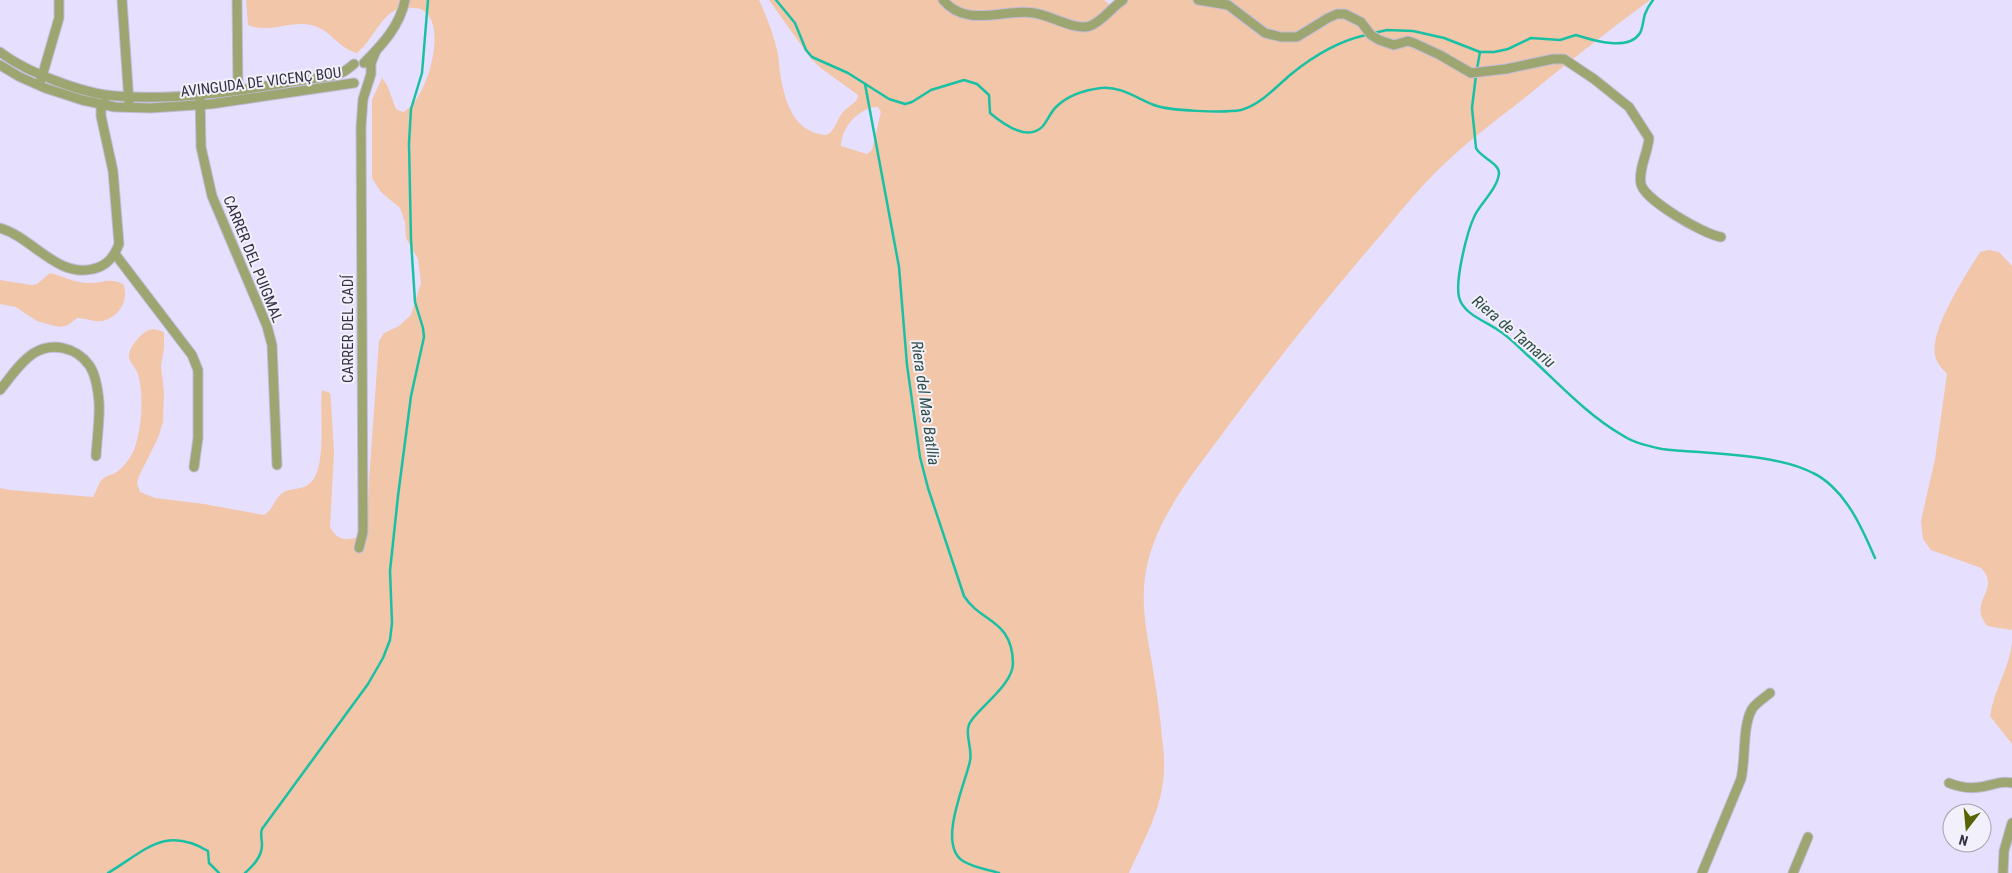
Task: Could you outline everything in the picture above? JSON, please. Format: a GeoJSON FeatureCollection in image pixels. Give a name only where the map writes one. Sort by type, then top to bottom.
{"type":"FeatureCollection","features":[{"type":"Feature","properties":{"kind":"street"},"geometry":{"type":"LineString","coordinates":[[40,85],[59,18],[59,0]]}},
{"type":"Feature","properties":{"kind":"street"},"geometry":{"type":"LineString","coordinates":[[122,0],[129,107]]}},
{"type":"Feature","properties":{"kind":"street"},"geometry":{"type":"LineString","coordinates":[[237,0],[238,90]]}},
{"type":"Feature","properties":{"kind":"street"},"geometry":{"type":"LineString","coordinates":[[368,67],[354,64],[349,74],[355,84],[364,84],[369,81],[368,67],[376,51],[397,24],[406,0]]}},
{"type":"Feature","properties":{"kind":"street"},"geometry":{"type":"LineString","coordinates":[[943,0],[950,9],[967,15],[986,16],[1034,13],[1078,26],[1089,26],[1123,0]]}},
{"type":"Feature","properties":{"kind":"street"},"geometry":{"type":"LineString","coordinates":[[1198,0],[1228,5],[1265,33],[1281,37],[1297,37],[1328,18],[1338,14],[1345,14],[1361,22],[1371,35],[1379,40],[1394,45],[1408,42],[1414,43],[1471,73],[1506,69],[1553,58],[1564,59],[1594,79],[1629,107],[1649,138],[1640,182],[1642,190],[1677,216],[1710,234],[1721,237]]}},
{"type":"Feature","properties":{"kind":"street","name":"AVINGUDA DE VICENÇ BOU"},"geometry":{"type":"LineString","coordinates":[[0,52],[25,67],[85,90],[106,95],[128,97],[200,94],[238,90],[341,74],[354,64]]}},
{"type":"Feature","properties":{"kind":"street","name":"AVINGUDA DE VICENÇ BOU"},"geometry":{"type":"LineString","coordinates":[[0,65],[20,77],[40,85],[104,106],[201,105],[355,84]]}},
{"type":"Feature","properties":{"kind":"street","name":"CARRER DEL CADÍ"},"geometry":{"type":"LineString","coordinates":[[362,111],[369,81]]}},
{"type":"Feature","properties":{"kind":"street","name":"CARRER DEL CADÍ"},"geometry":{"type":"LineString","coordinates":[[355,84],[361,97],[362,111],[363,532],[359,548]]}},
{"type":"Feature","properties":{"kind":"street","name":"CARRER DEL PUIGMAL"},"geometry":{"type":"LineString","coordinates":[[200,94],[201,147],[212,196],[267,326],[272,345],[278,465]]}},
{"type":"Feature","properties":{"kind":"street"},"geometry":{"type":"LineString","coordinates":[[0,228],[19,237],[58,263],[74,270],[98,268],[109,262],[119,244],[113,170],[101,116],[101,109],[104,106],[106,95]]}},
{"type":"Feature","properties":{"kind":"street"},"geometry":{"type":"LineString","coordinates":[[115,254],[192,354],[198,370],[198,438],[194,467]]}},
{"type":"Feature","properties":{"kind":"street"},"geometry":{"type":"LineString","coordinates":[[0,390],[17,368],[33,354],[48,347],[61,347],[76,352],[89,365],[99,401],[96,456]]}},
{"type":"Feature","properties":{"kind":"street"},"geometry":{"type":"LineString","coordinates":[[1702,873],[1744,766],[1749,717],[1753,707],[1770,693]]}},
{"type":"Feature","properties":{"kind":"street"},"geometry":{"type":"LineString","coordinates":[[1949,783],[1968,788],[1981,787],[1998,782],[2012,783]]}},
{"type":"Feature","properties":{"kind":"street"},"geometry":{"type":"LineString","coordinates":[[2003,873],[2004,851],[2012,823]]}},
{"type":"Feature","properties":{"kind":"street"},"geometry":{"type":"LineString","coordinates":[[1793,873],[1808,837]]}},
{"type":"Feature","properties":{"kind":"shaded area"},"geometry":{"type":"Polygon","coordinates":[[[246,0],[759,0],[774,40],[785,94],[792,114],[806,128],[815,133],[826,135],[832,131],[841,115],[855,102],[858,95],[811,59],[769,0],[1104,0],[1110,5],[1115,0],[1650,0],[1481,132],[1452,157],[1415,194],[1266,376],[1191,476],[1167,514],[1157,534],[1150,555],[1144,588],[1145,620],[1163,749],[1163,782],[1154,817],[1129,873],[0,873],[0,488],[93,497],[102,480],[114,474],[123,466],[134,450],[140,422],[140,383],[129,353],[142,334],[151,329],[164,332],[161,366],[164,392],[163,422],[158,438],[139,476],[137,483],[140,492],[155,498],[204,504],[264,515],[270,510],[281,494],[306,486],[315,477],[321,454],[322,390],[330,393],[334,453],[330,527],[338,536],[346,539],[367,534],[379,341],[384,333],[399,326],[411,315],[421,283],[418,259],[406,238],[405,222],[400,208],[381,192],[372,178],[372,100],[382,78],[387,85],[396,109],[403,112],[413,104],[422,90],[429,73],[433,54],[434,36],[432,21],[424,11],[411,8],[396,10],[385,18],[357,53],[344,47],[324,30],[311,25],[295,24],[264,28],[248,25],[246,0]],[[878,107],[862,112],[852,120],[844,132],[841,146],[867,154],[872,150],[881,112],[878,107]]]}},
{"type":"Feature","properties":{"kind":"shaded area"},"geometry":{"type":"Polygon","coordinates":[[[1989,250],[1999,252],[2012,266],[2012,630],[1987,626],[1981,615],[1982,602],[1988,586],[1986,575],[1981,568],[1931,550],[1923,539],[1921,521],[1935,459],[1947,374],[1937,361],[1935,350],[1936,337],[1949,305],[1980,252],[1989,250]]]}},
{"type":"Feature","properties":{"kind":"shaded area"},"geometry":{"type":"Polygon","coordinates":[[[50,273],[83,283],[109,281],[123,284],[125,296],[122,307],[113,316],[102,321],[77,318],[68,325],[61,327],[37,321],[16,307],[0,304],[0,280],[31,285],[37,284],[50,273]]]}},
{"type":"Feature","properties":{"kind":"shaded area"},"geometry":{"type":"Polygon","coordinates":[[[2012,643],[2012,744],[1990,716],[2008,662],[2012,643]]]}},
{"type":"Feature","properties":{"kind":"waterway"},"geometry":{"type":"LineString","coordinates":[[245,873],[259,857],[262,849],[262,829],[368,684],[383,658],[390,640],[392,623],[390,571],[398,496],[411,396],[424,337],[415,302],[411,240],[409,143],[411,109],[422,73],[428,0]]}},
{"type":"Feature","properties":{"kind":"waterway","name":"Riera de Tamariu"},"geometry":{"type":"LineString","coordinates":[[776,0],[795,23],[806,50],[812,57],[848,73],[889,99],[905,104],[912,102],[931,90],[964,80],[977,84],[989,95],[990,113],[1009,126],[1023,132],[1037,130],[1043,126],[1054,109],[1065,100],[1083,92],[1101,88],[1122,91],[1154,105],[1172,109],[1241,110],[1261,100],[1316,56],[1345,41],[1366,35]]}},
{"type":"Feature","properties":{"kind":"waterway"},"geometry":{"type":"LineString","coordinates":[[1374,33],[1387,30],[1413,31],[1444,38],[1480,52],[1508,49],[1531,38],[1560,40],[1576,35],[1600,42],[1619,43],[1634,39],[1640,33],[1645,14],[1653,0]]}},
{"type":"Feature","properties":{"kind":"waterway","name":"Riera de Tamariu"},"geometry":{"type":"LineString","coordinates":[[1477,69],[1480,52]]}},
{"type":"Feature","properties":{"kind":"waterway","name":"Riera de Tamariu"},"geometry":{"type":"LineString","coordinates":[[1476,75],[1472,108],[1476,148],[1496,166],[1499,173],[1493,190],[1475,215],[1465,243],[1458,289],[1461,303],[1465,308],[1507,337],[1598,419],[1631,440],[1662,449],[1760,458],[1797,466],[1818,476],[1844,499],[1862,530],[1875,558]]}},
{"type":"Feature","properties":{"kind":"waterway","name":"Riera del Mas Batllia"},"geometry":{"type":"LineString","coordinates":[[865,84],[899,267],[907,365],[920,457],[928,488],[964,596],[971,605],[1002,630],[1011,649],[1013,663],[1008,679],[969,725],[968,735],[971,756],[952,828],[952,842],[956,853],[963,861],[976,867],[999,873]]}},
{"type":"Feature","properties":{"kind":"waterway"},"geometry":{"type":"LineString","coordinates":[[108,873],[156,844],[179,840],[208,851],[209,863],[219,873]]}}]}
